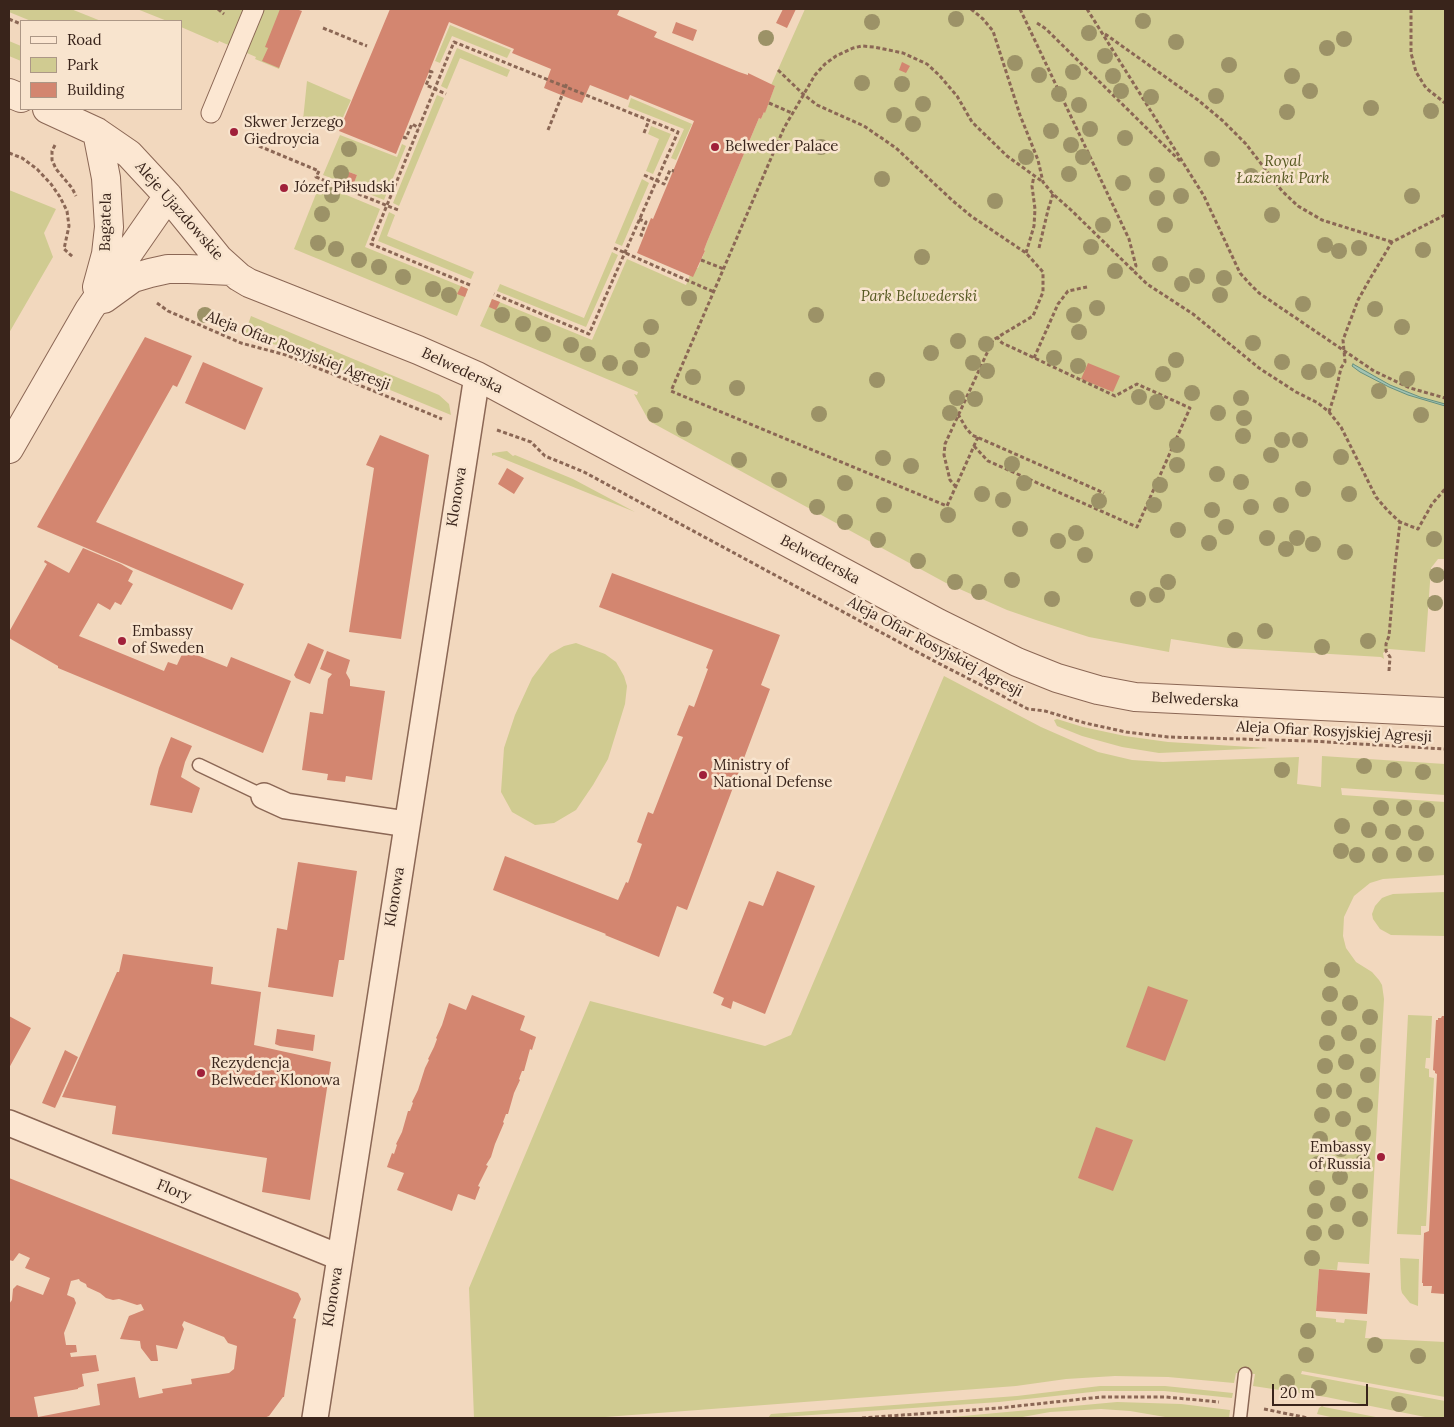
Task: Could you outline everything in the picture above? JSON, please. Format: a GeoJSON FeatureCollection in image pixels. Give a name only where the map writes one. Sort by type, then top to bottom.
{"type":"FeatureCollection","features":[{"type":"Feature","properties":{"kind":"street"},"geometry":{"type":"LineString","coordinates":[[211,113],[254,9]]}},
{"type":"Feature","properties":{"kind":"street","name":"Aleje Ujazdowskie"},"geometry":{"type":"LineString","coordinates":[[49,110],[97,132],[129,154],[168,196],[208,246],[232,271]]}},
{"type":"Feature","properties":{"kind":"street","name":"Bagatela"},"geometry":{"type":"LineString","coordinates":[[89,310],[106,254],[108,227],[106,178],[97,132]]}},
{"type":"Feature","properties":{"kind":"street","name":"Bagatela"},"geometry":{"type":"LineString","coordinates":[[9,449],[89,310],[168,196]]}},
{"type":"Feature","properties":{"kind":"street"},"geometry":{"type":"LineString","coordinates":[[89,310],[133,278],[150,273],[168,269],[232,271]]}},
{"type":"Feature","properties":{"kind":"street","name":"Belwederska"},"geometry":{"type":"LineString","coordinates":[[232,271],[250,283],[418,350],[477,376],[938,623],[1017,662],[1057,678],[1098,690],[1134,697],[1445,712]]}},
{"type":"Feature","properties":{"kind":"street","name":"Klonowa"},"geometry":{"type":"LineString","coordinates":[[315,1418],[477,376]]}},
{"type":"Feature","properties":{"kind":"street"},"geometry":{"type":"LineString","coordinates":[[264,796],[286,806],[407,824]]}},
{"type":"Feature","properties":{"kind":"street","name":"Flory"},"geometry":{"type":"LineString","coordinates":[[9,1123],[340,1258]]}},
{"type":"Feature","properties":{"kind":"lane"},"geometry":{"type":"LineString","coordinates":[[199,764],[264,796]]}},
{"type":"Feature","properties":{"kind":"lane"},"geometry":{"type":"LineString","coordinates":[[1241,1412],[1245,1374]]}},
{"type":"Feature","properties":{"kind":"path"},"geometry":{"type":"LineString","coordinates":[[971,9],[993,31],[1020,115],[1038,160],[1043,182]]}},
{"type":"Feature","properties":{"kind":"path"},"geometry":{"type":"LineString","coordinates":[[1020,9],[1129,239],[1136,266],[1132,270]]}},
{"type":"Feature","properties":{"kind":"path"},"geometry":{"type":"LineString","coordinates":[[1087,9],[1204,196],[1240,273],[1259,293],[1374,371],[1410,388],[1445,398]]}},
{"type":"Feature","properties":{"kind":"path"},"geometry":{"type":"LineString","coordinates":[[1411,9],[1412,53],[1416,72],[1426,88],[1445,103]]}},
{"type":"Feature","properties":{"kind":"path"},"geometry":{"type":"LineString","coordinates":[[1038,23],[1185,166]]}},
{"type":"Feature","properties":{"kind":"path"},"geometry":{"type":"LineString","coordinates":[[322,28],[367,46]]}},
{"type":"Feature","properties":{"kind":"path"},"geometry":{"type":"LineString","coordinates":[[1102,32],[1198,100],[1223,121],[1246,144],[1282,191],[1298,206],[1322,220],[1392,242]]}},
{"type":"Feature","properties":{"kind":"path"},"geometry":{"type":"LineString","coordinates":[[470,285],[371,244],[454,42],[567,85],[678,132],[589,334],[494,294]]}},
{"type":"Feature","properties":{"kind":"path"},"geometry":{"type":"LineString","coordinates":[[978,437],[947,506],[671,391],[792,114],[815,75],[825,64],[853,48],[862,46],[874,47],[908,55],[927,64],[957,96],[972,122],[1007,156],[1043,182],[1053,194],[1148,284],[1193,314],[1259,368],[1329,412],[1341,427],[1376,497],[1388,512],[1400,522],[1418,529],[1432,504],[1445,488]]}},
{"type":"Feature","properties":{"kind":"path"},"geometry":{"type":"LineString","coordinates":[[429,70],[432,72],[426,85],[446,94]]}},
{"type":"Feature","properties":{"kind":"path"},"geometry":{"type":"LineString","coordinates":[[778,70],[817,105],[875,133],[909,159],[937,187],[971,216],[1026,253],[1043,272],[1043,292],[1033,316],[997,338],[990,345],[958,414],[944,450],[950,480],[956,487]]}},
{"type":"Feature","properties":{"kind":"path"},"geometry":{"type":"LineString","coordinates":[[548,130],[567,85]]}},
{"type":"Feature","properties":{"kind":"path"},"geometry":{"type":"LineString","coordinates":[[769,103],[792,114]]}},
{"type":"Feature","properties":{"kind":"path"},"geometry":{"type":"LineString","coordinates":[[644,132],[649,120]]}},
{"type":"Feature","properties":{"kind":"path"},"geometry":{"type":"LineString","coordinates":[[403,137],[406,138],[412,124],[419,128]]}},
{"type":"Feature","properties":{"kind":"path"},"geometry":{"type":"LineString","coordinates":[[259,146],[319,171],[316,177],[398,210]]}},
{"type":"Feature","properties":{"kind":"path"},"geometry":{"type":"LineString","coordinates":[[52,151],[52,160],[56,169],[72,188],[78,201]]}},
{"type":"Feature","properties":{"kind":"path"},"geometry":{"type":"LineString","coordinates":[[9,153],[22,158],[37,169],[60,197],[67,211],[69,226],[64,249],[79,262]]}},
{"type":"Feature","properties":{"kind":"path"},"geometry":{"type":"LineString","coordinates":[[644,175],[664,184],[670,170],[674,171]]}},
{"type":"Feature","properties":{"kind":"path"},"geometry":{"type":"LineString","coordinates":[[1026,253],[1034,226],[1035,209],[1032,186],[1034,176]]}},
{"type":"Feature","properties":{"kind":"path"},"geometry":{"type":"LineString","coordinates":[[1039,248],[1053,194]]}},
{"type":"Feature","properties":{"kind":"path"},"geometry":{"type":"LineString","coordinates":[[1329,412],[1341,368],[1345,362],[1343,340],[1358,300],[1392,242],[1445,215]]}},
{"type":"Feature","properties":{"kind":"path"},"geometry":{"type":"LineString","coordinates":[[639,219],[646,222],[641,235],[644,236]]}},
{"type":"Feature","properties":{"kind":"path"},"geometry":{"type":"LineString","coordinates":[[614,248],[714,292]]}},
{"type":"Feature","properties":{"kind":"path"},"geometry":{"type":"LineString","coordinates":[[701,260],[724,269]]}},
{"type":"Feature","properties":{"kind":"path"},"geometry":{"type":"LineString","coordinates":[[1034,358],[1058,304],[1068,291],[1087,287]]}},
{"type":"Feature","properties":{"kind":"path","name":"Aleja Ofiar Rosyjskiej Agresji"},"geometry":{"type":"LineString","coordinates":[[156,302],[168,311],[241,343],[286,354],[446,420]]}},
{"type":"Feature","properties":{"kind":"path"},"geometry":{"type":"LineString","coordinates":[[974,446],[988,461],[1137,527],[1190,408],[1137,384],[1115,396],[1002,343],[997,338]]}},
{"type":"Feature","properties":{"kind":"path"},"geometry":{"type":"LineString","coordinates":[[958,414],[972,435],[1104,493]]}},
{"type":"Feature","properties":{"kind":"path","name":"Aleja Ofiar Rosyjskiej Agresji"},"geometry":{"type":"LineString","coordinates":[[496,430],[531,442],[545,456],[584,472],[936,662],[1028,708],[1126,732],[1168,737],[1310,741],[1445,749]]}},
{"type":"Feature","properties":{"kind":"path"},"geometry":{"type":"LineString","coordinates":[[1389,670],[1390,657],[1386,651],[1386,644],[1389,636],[1400,522]]}},
{"type":"Feature","properties":{"kind":"path"},"geometry":{"type":"LineString","coordinates":[[862,1418],[999,1408],[1118,1396],[1180,1398],[1241,1412],[1308,1418]]}},
{"type":"Feature","properties":{"kind":"green space"},"geometry":{"type":"Polygon","coordinates":[[[9,9],[71,9],[98,20],[29,20],[9,12],[9,9]]]}},
{"type":"Feature","properties":{"kind":"green space"},"geometry":{"type":"Polygon","coordinates":[[[137,9],[299,9],[279,69],[219,41],[218,43],[182,27],[182,20],[164,20],[137,9]]]}},
{"type":"Feature","properties":{"kind":"green space"},"geometry":{"type":"Polygon","coordinates":[[[805,9],[1445,9],[1445,559],[1438,559],[1431,568],[1425,652],[1389,649],[1383,653],[1384,659],[1381,657],[1228,648],[1171,639],[1169,652],[1089,637],[1007,610],[946,583],[649,421],[634,394],[637,395],[638,392],[480,326],[492,299],[592,340],[627,259],[686,285],[690,275],[698,268],[759,118],[761,119],[765,112],[775,86],[771,85],[805,9]]]}},
{"type":"Feature","properties":{"kind":"green space"},"geometry":{"type":"Polygon","coordinates":[[[450,25],[511,50],[507,58],[452,36],[440,63],[435,61],[450,25]]]}},
{"type":"Feature","properties":{"kind":"green space"},"geometry":{"type":"Polygon","coordinates":[[[9,41],[20,46],[20,61],[9,56],[9,41]]]}},
{"type":"Feature","properties":{"kind":"green space"},"geometry":{"type":"Polygon","coordinates":[[[457,48],[510,70],[507,77],[460,58],[447,89],[441,86],[457,48]]]}},
{"type":"Feature","properties":{"kind":"green space"},"geometry":{"type":"Polygon","coordinates":[[[307,81],[351,100],[337,130],[314,121],[303,120],[307,81]]]}},
{"type":"Feature","properties":{"kind":"green space"},"geometry":{"type":"Polygon","coordinates":[[[437,95],[444,98],[399,206],[393,203],[437,95]]]}},
{"type":"Feature","properties":{"kind":"green space"},"geometry":{"type":"Polygon","coordinates":[[[631,98],[692,124],[676,160],[671,158],[684,129],[628,107],[631,98]]]}},
{"type":"Feature","properties":{"kind":"green space"},"geometry":{"type":"Polygon","coordinates":[[[651,126],[671,134],[653,174],[646,171],[659,139],[648,134],[651,126]]]}},
{"type":"Feature","properties":{"kind":"green space"},"geometry":{"type":"Polygon","coordinates":[[[340,135],[397,157],[402,144],[406,146],[384,200],[352,187],[357,175],[349,172],[344,183],[323,175],[340,135]]]}},
{"type":"Feature","properties":{"kind":"green space"},"geometry":{"type":"Polygon","coordinates":[[[642,179],[649,183],[622,246],[615,243],[642,179]]]}},
{"type":"Feature","properties":{"kind":"green space"},"geometry":{"type":"Polygon","coordinates":[[[320,184],[380,209],[365,247],[468,289],[457,316],[294,249],[320,184]]]}},
{"type":"Feature","properties":{"kind":"green space"},"geometry":{"type":"Polygon","coordinates":[[[9,190],[56,209],[44,233],[53,257],[9,333],[9,190]]]}},
{"type":"Feature","properties":{"kind":"green space"},"geometry":{"type":"Polygon","coordinates":[[[389,212],[395,215],[387,236],[474,272],[471,279],[378,241],[389,212]]]}},
{"type":"Feature","properties":{"kind":"green space"},"geometry":{"type":"Polygon","coordinates":[[[612,252],[618,255],[586,327],[497,291],[500,284],[584,318],[612,252]]]}},
{"type":"Feature","properties":{"kind":"green space"},"geometry":{"type":"Polygon","coordinates":[[[251,316],[439,395],[449,404],[451,415],[283,346],[256,341],[244,336],[251,316]]]}},
{"type":"Feature","properties":{"kind":"green space"},"geometry":{"type":"Polygon","coordinates":[[[507,451],[513,456],[515,455],[573,479],[635,512],[494,455],[492,456],[492,453],[507,451]]]}},
{"type":"Feature","properties":{"kind":"green space"},"geometry":{"type":"Polygon","coordinates":[[[576,643],[605,654],[616,662],[627,686],[625,704],[608,759],[576,810],[554,823],[535,825],[512,812],[501,792],[504,748],[515,715],[532,678],[550,654],[564,646],[576,643]]]}},
{"type":"Feature","properties":{"kind":"green space"},"geometry":{"type":"Polygon","coordinates":[[[944,676],[1041,727],[1098,752],[1132,760],[1163,762],[1299,757],[1297,784],[1321,787],[1322,756],[1445,764],[1445,795],[1341,788],[1342,795],[1445,802],[1445,875],[1383,879],[1370,883],[1354,896],[1344,917],[1343,936],[1346,948],[1356,962],[1372,972],[1379,980],[1382,985],[1384,999],[1369,1264],[1338,1262],[1337,1270],[1319,1269],[1316,1317],[1336,1319],[1336,1322],[1344,1323],[1345,1319],[1367,1321],[1365,1338],[1445,1342],[1445,1397],[1302,1371],[1301,1374],[1445,1401],[1445,1418],[1430,1418],[1326,1397],[1253,1386],[1255,1374],[1236,1373],[1234,1383],[1168,1377],[1115,1376],[1066,1379],[1016,1386],[592,1418],[474,1418],[469,1288],[590,1001],[765,1046],[791,1035],[944,676]]]}},
{"type":"Feature","properties":{"kind":"green space"},"geometry":{"type":"Polygon","coordinates":[[[1057,719],[1125,736],[1168,742],[1268,748],[1159,753],[1122,747],[1082,736],[1057,726],[1054,720],[1057,719]]]}},
{"type":"Feature","properties":{"kind":"green space"},"geometry":{"type":"Polygon","coordinates":[[[1445,892],[1445,936],[1391,935],[1380,929],[1373,919],[1372,914],[1375,906],[1382,898],[1387,896],[1393,894],[1445,892]]]}},
{"type":"Feature","properties":{"kind":"green space"},"geometry":{"type":"Polygon","coordinates":[[[1408,1015],[1432,1016],[1430,1058],[1426,1058],[1425,1068],[1429,1069],[1429,1077],[1434,1078],[1426,1226],[1421,1226],[1421,1235],[1397,1234],[1408,1015]]]}},
{"type":"Feature","properties":{"kind":"green space"},"geometry":{"type":"Polygon","coordinates":[[[1400,1258],[1419,1259],[1418,1306],[1410,1303],[1402,1293],[1400,1258]]]}},
{"type":"Feature","properties":{"kind":"green space"},"geometry":{"type":"Polygon","coordinates":[[[1100,1386],[1165,1386],[1233,1393],[1232,1398],[1164,1391],[1101,1391],[999,1402],[768,1418],[771,1414],[1017,1396],[1100,1386]]]}},
{"type":"Feature","properties":{"kind":"green space"},"geometry":{"type":"Polygon","coordinates":[[[1117,1402],[1181,1404],[1230,1410],[1229,1418],[1171,1418],[1130,1411],[1101,1409],[1050,1412],[1017,1418],[941,1418],[1117,1402]]]}},
{"type":"Feature","properties":{"kind":"green space"},"geometry":{"type":"Polygon","coordinates":[[[1322,1406],[1381,1418],[1335,1418],[1317,1414],[1322,1406]]]}},
{"type":"Feature","properties":{"kind":"shaded area"},"geometry":{"type":"Polygon","coordinates":[[[1353,364],[1390,385],[1420,397],[1445,404],[1445,406],[1389,387],[1360,372],[1352,366],[1353,364]]]}},
{"type":"Feature","properties":{"kind":"building"},"geometry":{"type":"Polygon","coordinates":[[[280,9],[302,11],[279,68],[262,61],[268,48],[265,47],[280,9]]]}},
{"type":"Feature","properties":{"kind":"building","name":"Belweder Palace"},"geometry":{"type":"Polygon","coordinates":[[[390,9],[620,9],[617,15],[657,32],[654,37],[739,72],[748,75],[748,73],[775,86],[765,113],[761,119],[759,118],[693,277],[637,253],[694,121],[630,95],[628,100],[590,85],[582,103],[571,99],[544,88],[551,69],[512,53],[514,49],[449,22],[396,154],[339,131],[390,9]]]}},
{"type":"Feature","properties":{"kind":"building"},"geometry":{"type":"Polygon","coordinates":[[[783,9],[796,9],[787,28],[776,23],[783,9]]]}},
{"type":"Feature","properties":{"kind":"building"},"geometry":{"type":"Polygon","coordinates":[[[676,22],[697,30],[693,41],[672,33],[676,22]]]}},
{"type":"Feature","properties":{"kind":"building"},"geometry":{"type":"Polygon","coordinates":[[[902,62],[910,66],[906,73],[899,70],[902,62]]]}},
{"type":"Feature","properties":{"kind":"building"},"geometry":{"type":"Polygon","coordinates":[[[349,172],[357,175],[354,183],[346,179],[349,172]]]}},
{"type":"Feature","properties":{"kind":"building"},"geometry":{"type":"Polygon","coordinates":[[[461,286],[468,289],[465,297],[457,294],[461,286]]]}},
{"type":"Feature","properties":{"kind":"building"},"geometry":{"type":"Polygon","coordinates":[[[492,299],[500,302],[496,310],[489,307],[492,299]]]}},
{"type":"Feature","properties":{"kind":"building"},"geometry":{"type":"Polygon","coordinates":[[[145,337],[192,356],[177,387],[173,385],[96,522],[244,584],[232,610],[37,527],[145,337]]]}},
{"type":"Feature","properties":{"kind":"building"},"geometry":{"type":"Polygon","coordinates":[[[203,362],[263,388],[245,430],[185,403],[203,362]]]}},
{"type":"Feature","properties":{"kind":"building"},"geometry":{"type":"Polygon","coordinates":[[[1088,363],[1120,376],[1113,392],[1081,379],[1088,363]]]}},
{"type":"Feature","properties":{"kind":"building"},"geometry":{"type":"Polygon","coordinates":[[[380,435],[429,455],[401,639],[349,632],[374,468],[366,465],[380,435]]]}},
{"type":"Feature","properties":{"kind":"building"},"geometry":{"type":"Polygon","coordinates":[[[507,468],[524,478],[514,494],[498,484],[507,468]]]}},
{"type":"Feature","properties":{"kind":"building"},"geometry":{"type":"Polygon","coordinates":[[[83,548],[133,571],[128,581],[133,584],[121,605],[115,602],[110,610],[98,603],[79,636],[164,671],[168,662],[177,665],[184,650],[227,667],[231,657],[291,681],[263,753],[58,668],[58,666],[9,638],[9,632],[47,564],[44,562],[45,560],[69,573],[83,548]]]}},
{"type":"Feature","properties":{"kind":"building","name":"Ministry of National Defense"},"geometry":{"type":"Polygon","coordinates":[[[612,573],[780,635],[761,685],[770,689],[687,910],[677,906],[659,957],[493,890],[505,856],[618,900],[626,882],[628,883],[642,844],[637,842],[648,812],[653,814],[683,737],[677,735],[689,705],[694,707],[713,650],[599,607],[612,573]]]}},
{"type":"Feature","properties":{"kind":"building"},"geometry":{"type":"Polygon","coordinates":[[[308,643],[324,650],[310,684],[296,678],[294,675],[308,643]]]}},
{"type":"Feature","properties":{"kind":"building"},"geometry":{"type":"Polygon","coordinates":[[[327,651],[350,660],[346,673],[350,680],[350,686],[385,691],[372,780],[346,776],[345,782],[327,780],[328,774],[302,770],[310,712],[323,714],[328,679],[332,674],[320,669],[327,651]]]}},
{"type":"Feature","properties":{"kind":"building"},"geometry":{"type":"Polygon","coordinates":[[[171,737],[192,746],[181,777],[200,788],[192,813],[150,805],[159,768],[171,737]]]}},
{"type":"Feature","properties":{"kind":"building"},"geometry":{"type":"Polygon","coordinates":[[[298,862],[357,871],[344,960],[339,960],[333,997],[268,987],[277,928],[287,930],[298,862]]]}},
{"type":"Feature","properties":{"kind":"building"},"geometry":{"type":"Polygon","coordinates":[[[777,871],[815,886],[765,1014],[733,1001],[731,1009],[721,1005],[724,998],[713,993],[749,901],[763,906],[777,871]]]}},
{"type":"Feature","properties":{"kind":"building","name":"Rezydencja Belweder Klonowa"},"geometry":{"type":"Polygon","coordinates":[[[123,954],[213,967],[211,984],[261,992],[254,1045],[331,1062],[310,1200],[262,1192],[267,1158],[112,1134],[116,1106],[62,1097],[117,972],[119,972],[123,954]]]}},
{"type":"Feature","properties":{"kind":"building"},"geometry":{"type":"Polygon","coordinates":[[[1148,986],[1188,1000],[1165,1061],[1126,1047],[1148,986]]]}},
{"type":"Feature","properties":{"kind":"building"},"geometry":{"type":"Polygon","coordinates":[[[472,995],[525,1016],[520,1030],[536,1037],[532,1050],[530,1049],[524,1071],[522,1071],[519,1079],[508,1114],[506,1114],[491,1157],[486,1165],[488,1166],[478,1186],[480,1187],[475,1200],[458,1194],[452,1211],[397,1190],[404,1173],[387,1167],[392,1153],[394,1154],[408,1111],[410,1111],[418,1090],[449,1003],[466,1010],[472,995]]]}},
{"type":"Feature","properties":{"kind":"building"},"geometry":{"type":"Polygon","coordinates":[[[9,1016],[31,1028],[9,1068],[9,1016]]]}},
{"type":"Feature","properties":{"kind":"building"},"geometry":{"type":"Polygon","coordinates":[[[1445,1016],[1445,1294],[1431,1293],[1432,1286],[1423,1286],[1422,1283],[1424,1233],[1429,1231],[1437,1074],[1433,1070],[1436,1020],[1445,1016]]]}},
{"type":"Feature","properties":{"kind":"building"},"geometry":{"type":"Polygon","coordinates":[[[277,1029],[315,1035],[313,1051],[275,1044],[277,1029]]]}},
{"type":"Feature","properties":{"kind":"building"},"geometry":{"type":"Polygon","coordinates":[[[65,1050],[78,1057],[55,1108],[42,1103],[65,1050]]]}},
{"type":"Feature","properties":{"kind":"building"},"geometry":{"type":"Polygon","coordinates":[[[1096,1127],[1133,1140],[1113,1191],[1078,1178],[1096,1127]]]}},
{"type":"Feature","properties":{"kind":"building"},"geometry":{"type":"Polygon","coordinates":[[[9,1178],[298,1293],[301,1299],[293,1318],[296,1319],[284,1397],[269,1416],[264,1418],[9,1418],[9,1304],[12,1300],[13,1289],[17,1285],[43,1295],[50,1278],[25,1268],[30,1258],[19,1253],[13,1261],[9,1260],[9,1178]],[[79,1279],[71,1281],[67,1295],[74,1298],[76,1303],[64,1333],[66,1345],[76,1345],[77,1352],[70,1353],[71,1357],[96,1355],[99,1371],[82,1374],[84,1386],[78,1389],[34,1397],[38,1417],[100,1405],[97,1384],[135,1377],[139,1398],[163,1393],[162,1389],[192,1384],[191,1379],[229,1373],[234,1369],[237,1346],[228,1343],[224,1337],[184,1321],[182,1325],[184,1329],[177,1349],[156,1345],[158,1361],[151,1361],[141,1348],[140,1341],[120,1339],[129,1316],[144,1310],[141,1304],[137,1305],[119,1299],[106,1298],[79,1279]]]}},
{"type":"Feature","properties":{"kind":"building"},"geometry":{"type":"Polygon","coordinates":[[[1319,1269],[1370,1273],[1367,1314],[1316,1311],[1319,1269]]]}},
{"type":"Feature","properties":{"kind":"place","name":"Skwer Jerzego Giedroycia"},"geometry":{"type":"Point","coordinates":[234,132]}},
{"type":"Feature","properties":{"kind":"place","name":"Belweder Palace"},"geometry":{"type":"Point","coordinates":[715,147]}},
{"type":"Feature","properties":{"kind":"place","name":"Józef Piłsudski"},"geometry":{"type":"Point","coordinates":[284,188]}},
{"type":"Feature","properties":{"kind":"place","name":"Embassy of Sweden"},"geometry":{"type":"Point","coordinates":[122,641]}},
{"type":"Feature","properties":{"kind":"place","name":"Ministry of National Defense"},"geometry":{"type":"Point","coordinates":[703,775]}},
{"type":"Feature","properties":{"kind":"place","name":"Rezydencja Belweder Klonowa"},"geometry":{"type":"Point","coordinates":[201,1073]}},
{"type":"Feature","properties":{"kind":"place","name":"Embassy of Russia"},"geometry":{"type":"Point","coordinates":[1381,1157]}},
{"type":"Feature","properties":{"kind":"park label","name":"Royal Łazienki Park"},"geometry":{"type":"Point","coordinates":[1283,170]}},
{"type":"Feature","properties":{"kind":"park label","name":"Park Belwederski"},"geometry":{"type":"Point","coordinates":[919,297]}}]}
